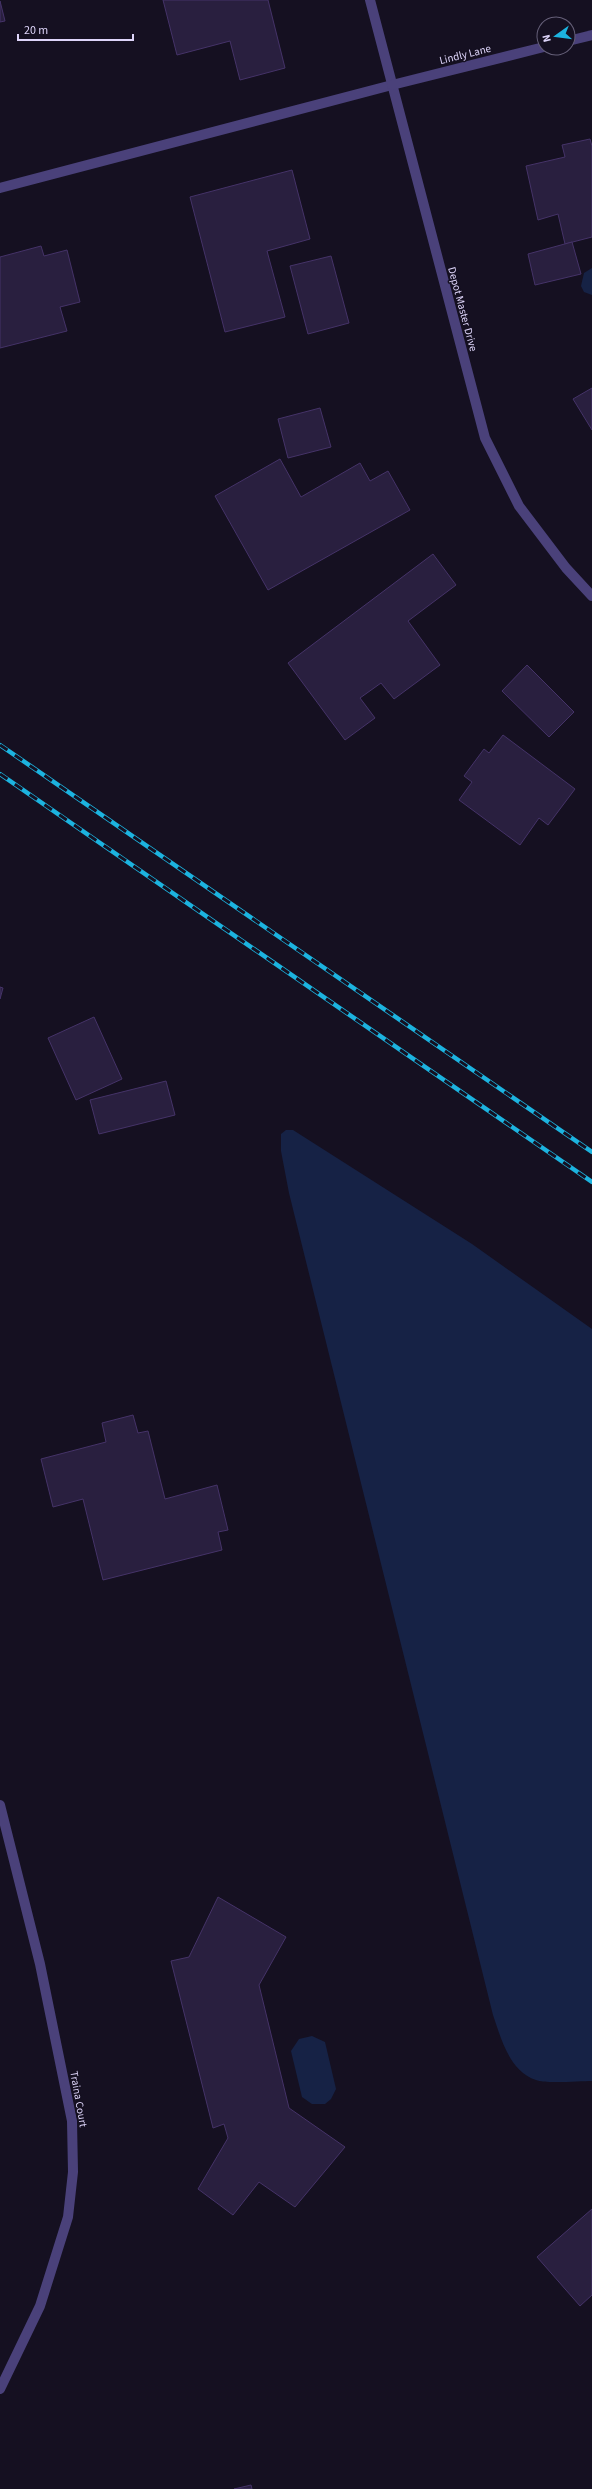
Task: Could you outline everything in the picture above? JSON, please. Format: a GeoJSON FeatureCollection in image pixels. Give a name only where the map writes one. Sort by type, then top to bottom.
{"type":"FeatureCollection","features":[{"type":"Feature","properties":{"kind":"street","name":"Depot Master Drive"},"geometry":{"type":"LineString","coordinates":[[370,0],[485,438],[519,506],[566,568],[592,596]]}},
{"type":"Feature","properties":{"kind":"street"},"geometry":{"type":"LineString","coordinates":[[576,39],[592,35]]}},
{"type":"Feature","properties":{"kind":"street","name":"Lindly Lane"},"geometry":{"type":"LineString","coordinates":[[0,188],[392,85],[536,49]]}},
{"type":"Feature","properties":{"kind":"street","name":"Traina Court"},"geometry":{"type":"LineString","coordinates":[[0,1805],[40,1964],[72,2122],[73,2172],[68,2217],[40,2306],[0,2390]]}},
{"type":"Feature","properties":{"kind":"water"},"geometry":{"type":"Polygon","coordinates":[[[592,268],[592,295],[584,292],[581,286],[584,273],[592,268]]]}},
{"type":"Feature","properties":{"kind":"water"},"geometry":{"type":"Polygon","coordinates":[[[286,1130],[293,1130],[472,1244],[592,1329],[592,2081],[547,2082],[536,2080],[527,2076],[519,2069],[507,2053],[499,2034],[493,2015],[289,1193],[281,1151],[281,1134],[286,1130]]]}},
{"type":"Feature","properties":{"kind":"water"},"geometry":{"type":"Polygon","coordinates":[[[312,2036],[325,2042],[336,2089],[331,2099],[325,2104],[312,2104],[302,2097],[291,2051],[299,2039],[312,2036]]]}},
{"type":"Feature","properties":{"kind":"building"},"geometry":{"type":"Polygon","coordinates":[[[163,0],[268,0],[285,68],[240,80],[230,41],[177,55],[163,0]]]}},
{"type":"Feature","properties":{"kind":"building"},"geometry":{"type":"Polygon","coordinates":[[[0,1],[5,21],[0,22],[0,1]]]}},
{"type":"Feature","properties":{"kind":"building"},"geometry":{"type":"Polygon","coordinates":[[[590,139],[592,146],[592,237],[565,244],[558,214],[538,220],[526,166],[565,157],[562,145],[590,139]]]}},
{"type":"Feature","properties":{"kind":"building"},"geometry":{"type":"Polygon","coordinates":[[[292,170],[310,239],[267,251],[285,317],[225,332],[190,197],[292,170]]]}},
{"type":"Feature","properties":{"kind":"building"},"geometry":{"type":"Polygon","coordinates":[[[572,242],[581,274],[535,285],[528,254],[572,242]]]}},
{"type":"Feature","properties":{"kind":"building"},"geometry":{"type":"Polygon","coordinates":[[[41,246],[44,256],[67,250],[80,302],[60,307],[67,331],[0,348],[0,257],[41,246]]]}},
{"type":"Feature","properties":{"kind":"building"},"geometry":{"type":"Polygon","coordinates":[[[331,256],[349,323],[308,334],[290,266],[331,256]]]}},
{"type":"Feature","properties":{"kind":"building"},"geometry":{"type":"Polygon","coordinates":[[[592,388],[592,430],[573,399],[592,388]]]}},
{"type":"Feature","properties":{"kind":"building"},"geometry":{"type":"Polygon","coordinates":[[[320,408],[331,447],[288,458],[278,419],[320,408]]]}},
{"type":"Feature","properties":{"kind":"building"},"geometry":{"type":"Polygon","coordinates":[[[280,459],[301,497],[360,463],[370,481],[388,471],[410,510],[268,590],[215,496],[280,459]]]}},
{"type":"Feature","properties":{"kind":"building"},"geometry":{"type":"Polygon","coordinates":[[[433,554],[456,585],[408,621],[440,665],[394,699],[381,683],[360,698],[375,718],[345,740],[288,663],[433,554]]]}},
{"type":"Feature","properties":{"kind":"building"},"geometry":{"type":"Polygon","coordinates":[[[527,665],[574,712],[549,737],[502,691],[527,665]]]}},
{"type":"Feature","properties":{"kind":"building"},"geometry":{"type":"Polygon","coordinates":[[[503,735],[575,789],[548,825],[539,818],[520,845],[459,800],[472,782],[464,776],[484,749],[489,753],[503,735]]]}},
{"type":"Feature","properties":{"kind":"building"},"geometry":{"type":"Polygon","coordinates":[[[0,987],[3,988],[0,999],[0,987]]]}},
{"type":"Feature","properties":{"kind":"building"},"geometry":{"type":"Polygon","coordinates":[[[94,1017],[122,1079],[76,1100],[48,1038],[94,1017]]]}},
{"type":"Feature","properties":{"kind":"building"},"geometry":{"type":"Polygon","coordinates":[[[166,1081],[175,1115],[99,1134],[90,1100],[166,1081]]]}},
{"type":"Feature","properties":{"kind":"building"},"geometry":{"type":"Polygon","coordinates":[[[133,1415],[138,1433],[148,1431],[165,1499],[217,1485],[228,1530],[218,1532],[222,1550],[103,1580],[83,1499],[53,1507],[41,1459],[106,1442],[102,1423],[133,1415]]]}},
{"type":"Feature","properties":{"kind":"building"},"geometry":{"type":"Polygon","coordinates":[[[218,1897],[286,1937],[259,1985],[289,2108],[345,2147],[295,2207],[259,2182],[233,2215],[198,2189],[228,2138],[224,2124],[213,2128],[171,1961],[189,1957],[218,1897]]]}},
{"type":"Feature","properties":{"kind":"building"},"geometry":{"type":"Polygon","coordinates":[[[592,2209],[592,2295],[580,2306],[537,2257],[592,2209]]]}},
{"type":"Feature","properties":{"kind":"building"},"geometry":{"type":"Polygon","coordinates":[[[251,2485],[252,2489],[234,2489],[251,2485]]]}},
{"type":"Feature","properties":{"kind":"railway"},"geometry":{"type":"LineString","coordinates":[[0,745],[592,1152]]}},
{"type":"Feature","properties":{"kind":"railway"},"geometry":{"type":"LineString","coordinates":[[0,774],[592,1182]]}}]}
